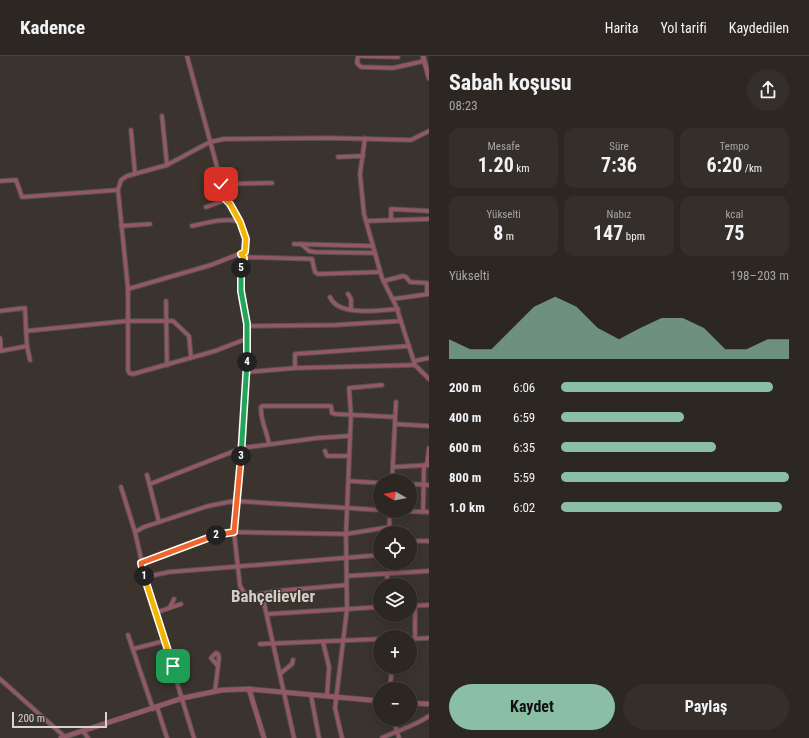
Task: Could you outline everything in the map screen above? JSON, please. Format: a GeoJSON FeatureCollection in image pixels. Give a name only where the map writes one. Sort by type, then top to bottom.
{"type":"FeatureCollection","features":[{"type":"Feature","properties":{"kind":"street"},"geometry":{"type":"LineString","coordinates":[[187,56],[226,200],[230,204],[240,222],[246,243],[245,252],[242,256],[241,291],[247,326],[247,372],[234,532],[240,586],[246,596],[346,585]]}},
{"type":"Feature","properties":{"kind":"street"},"geometry":{"type":"LineString","coordinates":[[398,57],[359,56],[357,63],[361,67],[393,68],[424,58],[429,78]]}},
{"type":"Feature","properties":{"kind":"street"},"geometry":{"type":"LineString","coordinates":[[162,116],[167,165]]}},
{"type":"Feature","properties":{"kind":"street"},"geometry":{"type":"LineString","coordinates":[[131,130],[135,174]]}},
{"type":"Feature","properties":{"kind":"street"},"geometry":{"type":"LineString","coordinates":[[246,339],[215,351],[167,365],[133,374],[129,373],[127,321],[128,289],[118,190],[121,180],[127,176],[167,165],[210,142],[224,139],[365,138],[411,140],[429,131]]}},
{"type":"Feature","properties":{"kind":"street"},"geometry":{"type":"LineString","coordinates":[[365,138],[360,174],[366,221],[380,272],[398,309],[414,362],[428,377]]}},
{"type":"Feature","properties":{"kind":"street"},"geometry":{"type":"LineString","coordinates":[[338,157],[363,156]]}},
{"type":"Feature","properties":{"kind":"street"},"geometry":{"type":"LineString","coordinates":[[0,181],[16,180],[22,197],[118,190]]}},
{"type":"Feature","properties":{"kind":"street"},"geometry":{"type":"LineString","coordinates":[[221,184],[272,183]]}},
{"type":"Feature","properties":{"kind":"street"},"geometry":{"type":"LineString","coordinates":[[206,207],[226,200]]}},
{"type":"Feature","properties":{"kind":"street"},"geometry":{"type":"LineString","coordinates":[[391,220],[391,210],[429,211]]}},
{"type":"Feature","properties":{"kind":"street"},"geometry":{"type":"LineString","coordinates":[[366,221],[429,219]]}},
{"type":"Feature","properties":{"kind":"street"},"geometry":{"type":"LineString","coordinates":[[192,226],[209,222],[236,220],[240,222]]}},
{"type":"Feature","properties":{"kind":"street"},"geometry":{"type":"LineString","coordinates":[[121,226],[150,224]]}},
{"type":"Feature","properties":{"kind":"street"},"geometry":{"type":"LineString","coordinates":[[294,244],[373,246]]}},
{"type":"Feature","properties":{"kind":"street"},"geometry":{"type":"LineString","coordinates":[[301,244],[309,251],[315,252],[375,253]]}},
{"type":"Feature","properties":{"kind":"street"},"geometry":{"type":"LineString","coordinates":[[128,289],[242,256],[312,259],[315,272],[318,274],[380,272]]}},
{"type":"Feature","properties":{"kind":"street"},"geometry":{"type":"LineString","coordinates":[[384,281],[403,276],[410,282],[428,283],[428,294],[393,299]]}},
{"type":"Feature","properties":{"kind":"street"},"geometry":{"type":"LineString","coordinates":[[348,294],[351,299],[351,309]]}},
{"type":"Feature","properties":{"kind":"street"},"geometry":{"type":"LineString","coordinates":[[330,297],[336,306],[351,309],[365,311],[398,309]]}},
{"type":"Feature","properties":{"kind":"street"},"geometry":{"type":"LineString","coordinates":[[166,301],[167,365]]}},
{"type":"Feature","properties":{"kind":"street"},"geometry":{"type":"LineString","coordinates":[[0,311],[25,308],[27,346],[30,360]]}},
{"type":"Feature","properties":{"kind":"street"},"geometry":{"type":"LineString","coordinates":[[26,331],[127,321],[173,321],[190,336],[191,358]]}},
{"type":"Feature","properties":{"kind":"street"},"geometry":{"type":"LineString","coordinates":[[247,326],[335,325],[401,321]]}},
{"type":"Feature","properties":{"kind":"street"},"geometry":{"type":"LineString","coordinates":[[0,338],[1,351],[27,346]]}},
{"type":"Feature","properties":{"kind":"street"},"geometry":{"type":"LineString","coordinates":[[295,368],[295,354],[409,346]]}},
{"type":"Feature","properties":{"kind":"street"},"geometry":{"type":"LineString","coordinates":[[247,372],[414,362],[429,358]]}},
{"type":"Feature","properties":{"kind":"street"},"geometry":{"type":"LineString","coordinates":[[342,738],[335,708],[335,697],[344,641],[347,609],[346,534],[349,481],[348,456],[351,415],[349,388],[382,385]]}},
{"type":"Feature","properties":{"kind":"street"},"geometry":{"type":"LineString","coordinates":[[393,474],[396,402]]}},
{"type":"Feature","properties":{"kind":"street"},"geometry":{"type":"LineString","coordinates":[[269,444],[268,434],[261,418],[261,407],[331,406],[332,413],[335,414],[395,417]]}},
{"type":"Feature","properties":{"kind":"street"},"geometry":{"type":"LineString","coordinates":[[395,424],[429,426]]}},
{"type":"Feature","properties":{"kind":"street"},"geometry":{"type":"LineString","coordinates":[[150,484],[242,448],[349,436]]}},
{"type":"Feature","properties":{"kind":"street"},"geometry":{"type":"LineString","coordinates":[[423,512],[424,484],[429,448]]}},
{"type":"Feature","properties":{"kind":"street"},"geometry":{"type":"LineString","coordinates":[[325,451],[328,456],[348,456]]}},
{"type":"Feature","properties":{"kind":"street"},"geometry":{"type":"LineString","coordinates":[[393,468],[427,465]]}},
{"type":"Feature","properties":{"kind":"street"},"geometry":{"type":"LineString","coordinates":[[147,475],[159,522]]}},
{"type":"Feature","properties":{"kind":"street"},"geometry":{"type":"LineString","coordinates":[[349,481],[373,483]]}},
{"type":"Feature","properties":{"kind":"street"},"geometry":{"type":"LineString","coordinates":[[417,484],[429,485]]}},
{"type":"Feature","properties":{"kind":"street"},"geometry":{"type":"LineString","coordinates":[[121,487],[135,532],[141,563],[155,613],[183,698],[194,738]]}},
{"type":"Feature","properties":{"kind":"street"},"geometry":{"type":"LineString","coordinates":[[135,532],[159,522],[208,506],[236,502],[373,510]]}},
{"type":"Feature","properties":{"kind":"street"},"geometry":{"type":"LineString","coordinates":[[417,512],[429,512]]}},
{"type":"Feature","properties":{"kind":"street"},"geometry":{"type":"LineString","coordinates":[[141,563],[198,541],[228,532],[346,534],[373,530]]}},
{"type":"Feature","properties":{"kind":"street"},"geometry":{"type":"LineString","coordinates":[[417,541],[429,541]]}},
{"type":"Feature","properties":{"kind":"street"},"geometry":{"type":"LineString","coordinates":[[145,577],[169,572],[373,555]]}},
{"type":"Feature","properties":{"kind":"street"},"geometry":{"type":"LineString","coordinates":[[347,576],[387,575],[429,571]]}},
{"type":"Feature","properties":{"kind":"street"},"geometry":{"type":"LineString","coordinates":[[262,594],[268,614],[294,738]]}},
{"type":"Feature","properties":{"kind":"street"},"geometry":{"type":"LineString","coordinates":[[170,608],[174,599]]}},
{"type":"Feature","properties":{"kind":"street"},"geometry":{"type":"LineString","coordinates":[[155,613],[181,604]]}},
{"type":"Feature","properties":{"kind":"street"},"geometry":{"type":"LineString","coordinates":[[417,605],[429,605]]}},
{"type":"Feature","properties":{"kind":"street"},"geometry":{"type":"LineString","coordinates":[[268,614],[373,607]]}},
{"type":"Feature","properties":{"kind":"street"},"geometry":{"type":"LineString","coordinates":[[128,636],[168,738]]}},
{"type":"Feature","properties":{"kind":"street"},"geometry":{"type":"LineString","coordinates":[[417,638],[429,638]]}},
{"type":"Feature","properties":{"kind":"street"},"geometry":{"type":"LineString","coordinates":[[260,644],[373,640]]}},
{"type":"Feature","properties":{"kind":"street"},"geometry":{"type":"LineString","coordinates":[[133,649],[164,641]]}},
{"type":"Feature","properties":{"kind":"street"},"geometry":{"type":"LineString","coordinates":[[323,642],[329,667],[326,696]]}},
{"type":"Feature","properties":{"kind":"street"},"geometry":{"type":"LineString","coordinates":[[281,673],[292,664],[293,660]]}},
{"type":"Feature","properties":{"kind":"street"},"geometry":{"type":"LineString","coordinates":[[215,691],[217,666]]}},
{"type":"Feature","properties":{"kind":"street"},"geometry":{"type":"LineString","coordinates":[[0,679],[63,737],[183,698],[215,691],[249,689],[373,700]]}},
{"type":"Feature","properties":{"kind":"street"},"geometry":{"type":"LineString","coordinates":[[249,689],[264,738]]}},
{"type":"Feature","properties":{"kind":"street"},"geometry":{"type":"LineString","coordinates":[[311,695],[319,738]]}},
{"type":"Feature","properties":{"kind":"street"},"geometry":{"type":"LineString","coordinates":[[417,703],[429,704]]}},
{"type":"Feature","properties":{"kind":"street"},"geometry":{"type":"LineString","coordinates":[[382,738],[418,724],[429,716]]}},
{"type":"Feature","properties":{"kind":"street"},"geometry":{"type":"LineString","coordinates":[[396,726],[399,738]]}},
{"type":"Feature","properties":{"kind":"street"},"geometry":{"type":"LineString","coordinates":[[83,731],[88,738]]}},
{"type":"Feature","properties":{"kind":"district","name":"Bahçelievler"},"geometry":{"type":"Point","coordinates":[273,596]}},
{"type":"Feature","properties":{"kind":"route"},"geometry":{"type":"LineString","coordinates":[[173,666],[155,613],[141,563],[191,543],[212,536],[234,532],[244,430],[247,372],[247,324],[241,291],[242,261],[244,258],[241,254],[245,252],[246,239],[240,222],[230,204],[226,200],[221,184]]}}]}
